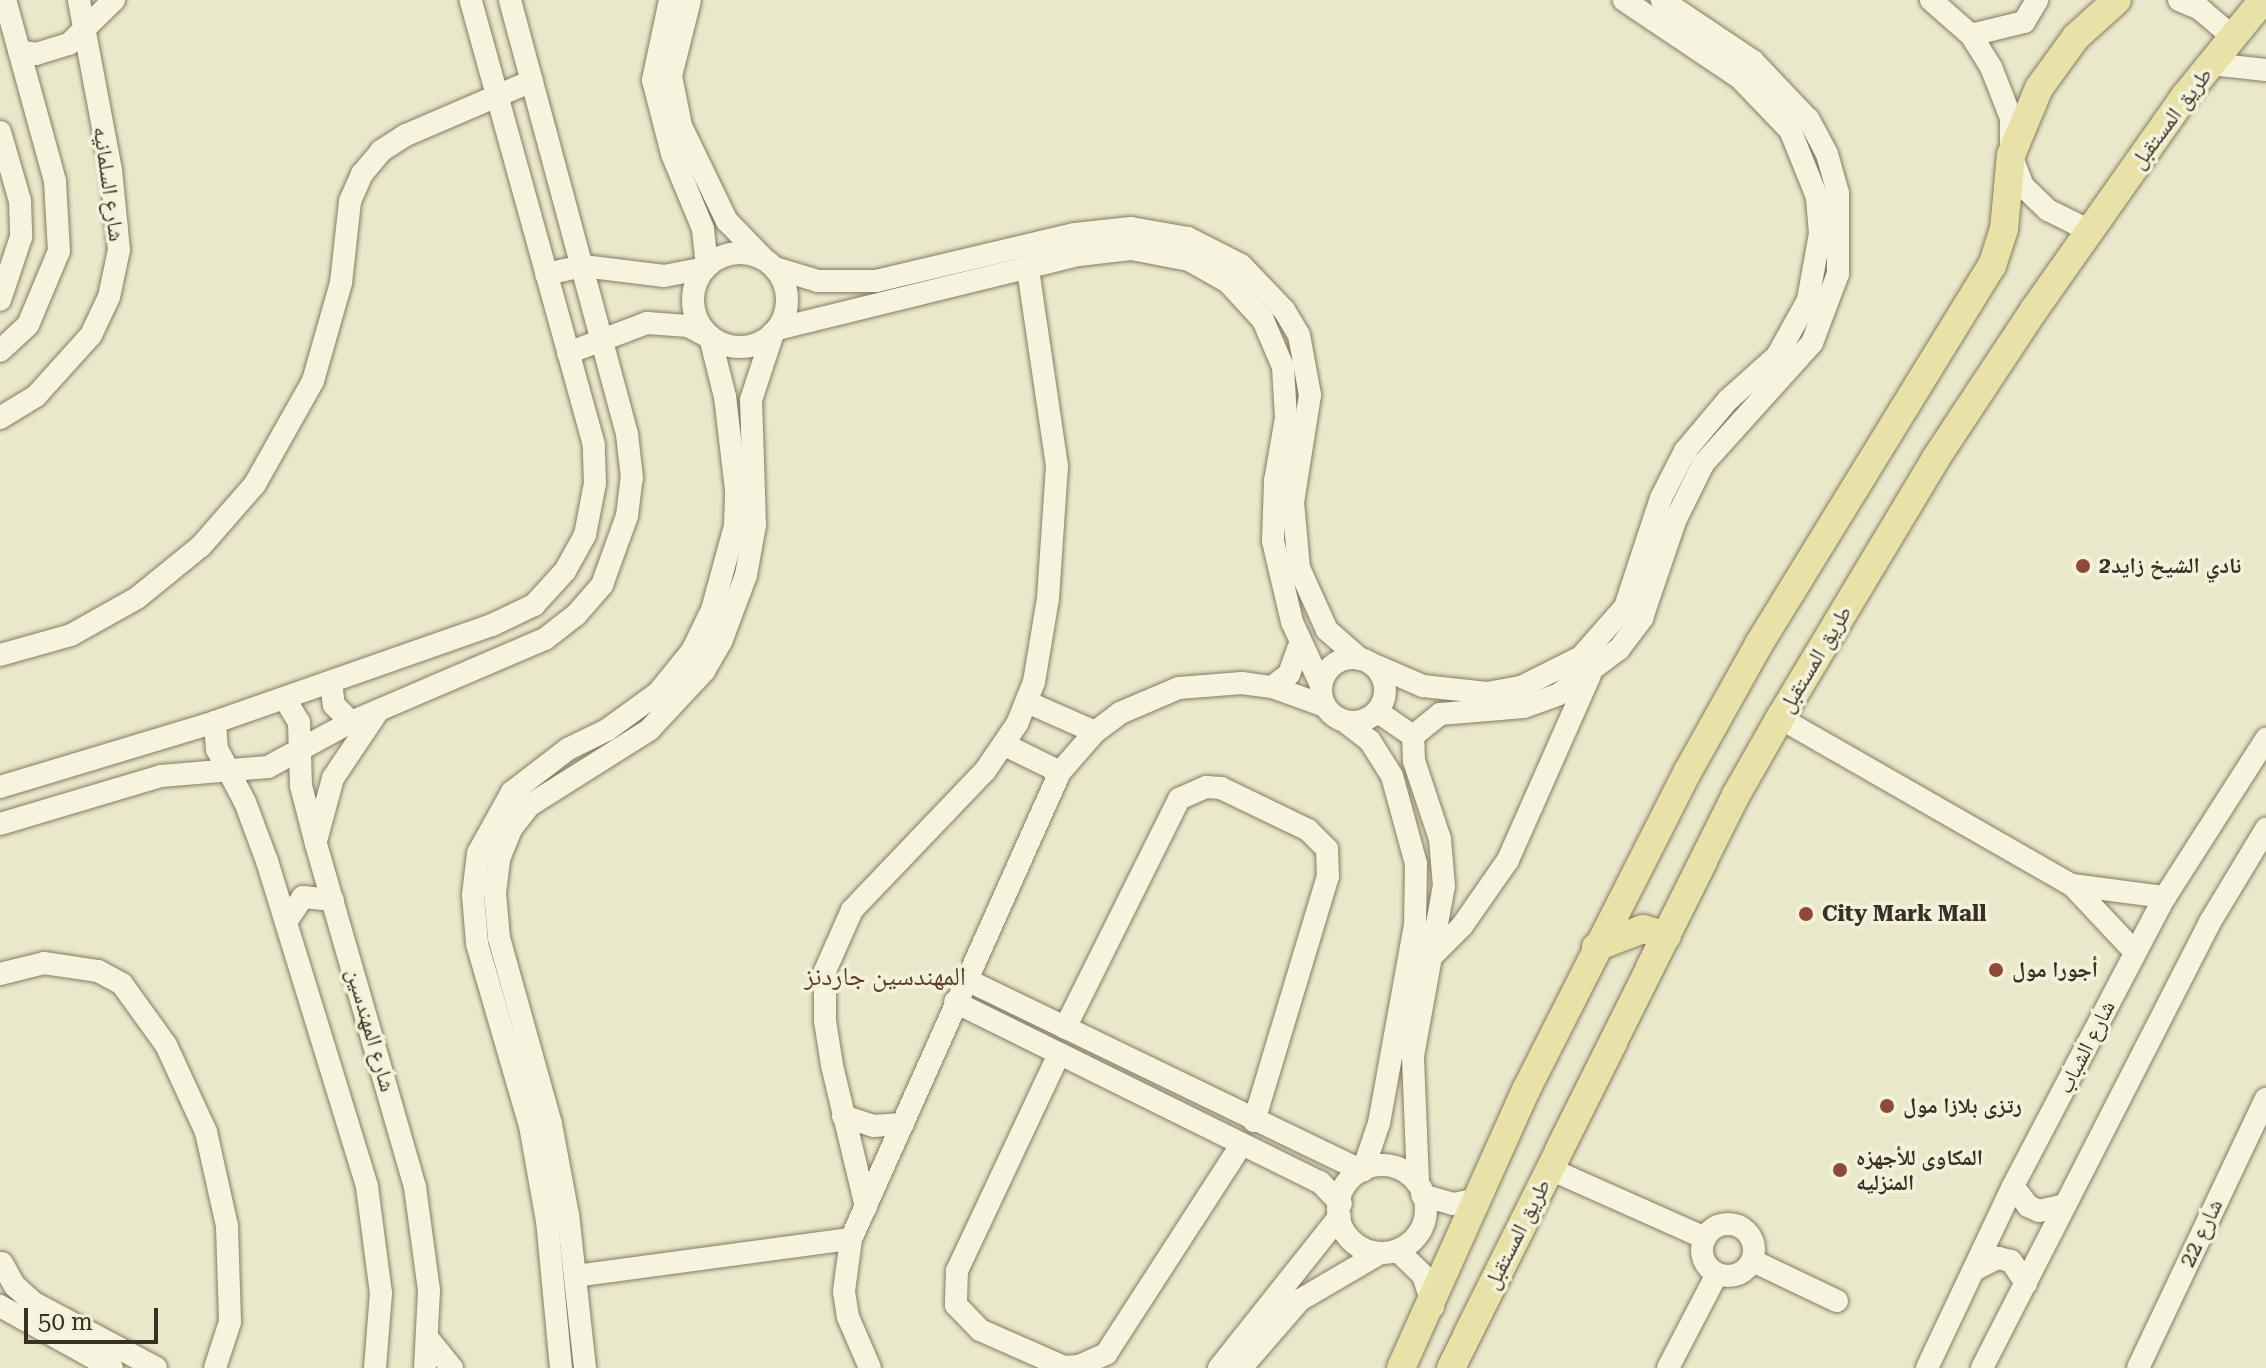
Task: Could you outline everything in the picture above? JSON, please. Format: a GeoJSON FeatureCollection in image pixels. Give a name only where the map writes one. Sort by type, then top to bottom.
{"type":"FeatureCollection","features":[{"type":"Feature","properties":{"kind":"main road","name":"طريق المستقبل"},"geometry":{"type":"LineString","coordinates":[[1401,1368],[1433,1306],[1596,947],[1759,644],[1992,266],[2004,229],[2011,155],[2054,62],[2117,0]]}},
{"type":"Feature","properties":{"kind":"main road","name":"طريق المستقبل"},"geometry":{"type":"LineString","coordinates":[[1451,1368],[1780,718],[1936,458],[2088,230],[2211,64],[2263,7]]}},
{"type":"Feature","properties":{"kind":"main road"},"geometry":{"type":"LineString","coordinates":[[1596,947],[1643,929],[1667,936]]}},
{"type":"Feature","properties":{"kind":"street"},"geometry":{"type":"LineString","coordinates":[[0,351],[28,325],[59,251],[55,181],[5,0]]}},
{"type":"Feature","properties":{"kind":"street","name":"شارع السلمانيه"},"geometry":{"type":"LineString","coordinates":[[0,418],[36,396],[91,335],[109,297],[119,250],[111,170],[82,34],[79,0]]}},
{"type":"Feature","properties":{"kind":"street"},"geometry":{"type":"LineString","coordinates":[[19,51],[53,51],[82,34],[114,0]]}},
{"type":"Feature","properties":{"kind":"street"},"geometry":{"type":"LineString","coordinates":[[0,787],[285,699],[506,619],[534,605],[565,571],[585,535],[595,483],[594,445],[471,0]]}},
{"type":"Feature","properties":{"kind":"street"},"geometry":{"type":"LineString","coordinates":[[0,824],[161,776],[229,774],[268,767],[351,722],[545,639],[576,615],[602,585],[616,554],[632,478],[605,340],[510,0]]}},
{"type":"Feature","properties":{"kind":"street"},"geometry":{"type":"LineString","coordinates":[[665,701],[712,610],[735,526],[731,442],[709,336],[692,301],[706,267],[703,229],[668,141],[653,80],[670,0]]}},
{"type":"Feature","properties":{"kind":"street"},"geometry":{"type":"LineString","coordinates":[[585,1368],[576,1276],[551,1124],[473,895],[478,853],[512,792],[557,756],[665,701],[721,642],[746,575],[755,525],[751,400],[786,292],[769,263],[727,221],[681,126],[671,76],[690,0]]}},
{"type":"Feature","properties":{"kind":"street"},"geometry":{"type":"LineString","coordinates":[[1323,696],[1339,661],[1365,661],[1423,686],[1487,693],[1531,683],[1581,657],[1625,607],[1661,498],[1685,451],[1720,408],[1777,356],[1828,271],[1817,197],[1790,130],[1740,78],[1624,0]]}},
{"type":"Feature","properties":{"kind":"street"},"geometry":{"type":"LineString","coordinates":[[1433,955],[1462,926],[1508,860],[1590,675],[1642,618],[1675,521],[1703,464],[1812,343],[1828,271],[1838,193],[1827,154],[1808,119],[1783,87],[1753,61],[1662,0]]}},
{"type":"Feature","properties":{"kind":"street"},"geometry":{"type":"LineString","coordinates":[[1931,0],[1971,35],[2003,91],[2011,118],[2011,155],[2023,186],[2035,199],[2088,230]]}},
{"type":"Feature","properties":{"kind":"street"},"geometry":{"type":"LineString","coordinates":[[1971,35],[2024,22],[2037,0]]}},
{"type":"Feature","properties":{"kind":"street"},"geometry":{"type":"LineString","coordinates":[[2179,0],[2200,9],[2233,37]]}},
{"type":"Feature","properties":{"kind":"street"},"geometry":{"type":"LineString","coordinates":[[2211,64],[2266,70]]}},
{"type":"Feature","properties":{"kind":"street"},"geometry":{"type":"LineString","coordinates":[[0,655],[71,635],[137,598],[201,546],[255,484],[313,381],[341,283],[350,201],[362,174],[381,151],[406,135],[532,81]]}},
{"type":"Feature","properties":{"kind":"street"},"geometry":{"type":"LineString","coordinates":[[0,132],[20,201],[21,237],[0,300]]}},
{"type":"Feature","properties":{"kind":"street"},"geometry":{"type":"LineString","coordinates":[[546,274],[583,266],[664,276],[706,267],[733,253],[818,281],[876,281],[1075,234],[1131,228],[1174,234],[1210,260],[1265,287],[1299,335],[1310,395],[1293,502],[1299,568],[1327,630],[1384,680],[1378,712],[1369,719],[1347,723]]}},
{"type":"Feature","properties":{"kind":"street"},"geometry":{"type":"LineString","coordinates":[[568,353],[647,323],[668,322],[742,347],[822,314],[1079,255],[1131,249],[1210,260],[1249,303],[1275,343],[1283,367],[1286,418],[1275,481],[1273,541],[1300,643],[1323,696],[1347,723],[1370,741],[1392,776],[1412,833],[1417,879],[1415,925],[1379,1123],[1362,1170],[1346,1189],[1341,1210],[1219,1368]]}},
{"type":"Feature","properties":{"kind":"street"},"geometry":{"type":"LineString","coordinates":[[866,1207],[843,1116],[823,996],[833,943],[863,897],[963,796],[1005,745],[1027,702],[1043,641],[1057,466],[1028,269]]}},
{"type":"Feature","properties":{"kind":"street"},"geometry":{"type":"LineString","coordinates":[[1272,687],[1289,674],[1300,643]]}},
{"type":"Feature","properties":{"kind":"street"},"geometry":{"type":"LineString","coordinates":[[1413,736],[1440,714],[1524,707],[1590,675]]}},
{"type":"Feature","properties":{"kind":"street"},"geometry":{"type":"LineString","coordinates":[[331,682],[334,705],[351,722]]}},
{"type":"Feature","properties":{"kind":"street"},"geometry":{"type":"LineString","coordinates":[[870,1368],[848,1317],[844,1291],[851,1239],[1060,772],[1095,732],[1148,698],[1179,688],[1210,683],[1272,687],[1323,696]]}},
{"type":"Feature","properties":{"kind":"street","name":"شارع المهندسين"},"geometry":{"type":"LineString","coordinates":[[285,699],[299,722],[301,786],[415,1187],[425,1238],[430,1341],[425,1368]]}},
{"type":"Feature","properties":{"kind":"street"},"geometry":{"type":"LineString","coordinates":[[1027,702],[1095,732]]}},
{"type":"Feature","properties":{"kind":"street"},"geometry":{"type":"LineString","coordinates":[[316,844],[333,778],[379,710]]}},
{"type":"Feature","properties":{"kind":"street"},"geometry":{"type":"LineString","coordinates":[[1378,712],[1413,736]]}},
{"type":"Feature","properties":{"kind":"street"},"geometry":{"type":"LineString","coordinates":[[1780,718],[2072,885],[2135,952]]}},
{"type":"Feature","properties":{"kind":"street"},"geometry":{"type":"LineString","coordinates":[[215,722],[217,749],[245,802],[286,922],[367,1187],[381,1293],[375,1368]]}},
{"type":"Feature","properties":{"kind":"street"},"geometry":{"type":"LineString","coordinates":[[1241,1368],[1300,1300],[1387,1253],[1419,1227],[1413,1056],[1443,909],[1443,862],[1435,816],[1414,761],[1413,736]]}},
{"type":"Feature","properties":{"kind":"street","name":"شارع الشباب"},"geometry":{"type":"LineString","coordinates":[[1927,1368],[2013,1186],[2135,952],[2165,897],[2266,739]]}},
{"type":"Feature","properties":{"kind":"street"},"geometry":{"type":"LineString","coordinates":[[150,741],[161,757],[161,776]]}},
{"type":"Feature","properties":{"kind":"street"},"geometry":{"type":"LineString","coordinates":[[1005,745],[1060,772]]}},
{"type":"Feature","properties":{"kind":"street"},"geometry":{"type":"LineString","coordinates":[[1065,1028],[1179,799],[1192,790],[1221,788],[1308,830],[1327,849],[1328,876],[1254,1121]]}},
{"type":"Feature","properties":{"kind":"street"},"geometry":{"type":"LineString","coordinates":[[1982,1368],[2210,922],[2266,829]]}},
{"type":"Feature","properties":{"kind":"street"},"geometry":{"type":"LineString","coordinates":[[2072,885],[2165,897]]}},
{"type":"Feature","properties":{"kind":"street"},"geometry":{"type":"LineString","coordinates":[[286,922],[303,897],[333,900]]}},
{"type":"Feature","properties":{"kind":"street"},"geometry":{"type":"LineString","coordinates":[[488,941],[530,1126],[549,1236],[559,1367]]}},
{"type":"Feature","properties":{"kind":"street"},"geometry":{"type":"LineString","coordinates":[[0,974],[44,963],[98,971],[122,984],[166,1045],[206,1132],[227,1226],[230,1322],[215,1368]]}},
{"type":"Feature","properties":{"kind":"street"},"geometry":{"type":"LineString","coordinates":[[965,979],[1254,1121],[1362,1170],[1377,1163],[1397,1164],[1420,1188],[1453,1204],[1479,1199]]}},
{"type":"Feature","properties":{"kind":"street"},"geometry":{"type":"LineString","coordinates":[[955,1002],[1320,1182],[1341,1210],[1353,1245],[1387,1253],[1423,1275],[1433,1306]]}},
{"type":"Feature","properties":{"kind":"street"},"geometry":{"type":"LineString","coordinates":[[1059,1054],[957,1271],[956,1305],[980,1330],[1064,1367],[1079,1366],[1106,1354],[1242,1144]]}},
{"type":"Feature","properties":{"kind":"street","name":"شارع 22"},"geometry":{"type":"LineString","coordinates":[[2138,1368],[2266,1099]]}},
{"type":"Feature","properties":{"kind":"street"},"geometry":{"type":"LineString","coordinates":[[843,1116],[873,1126],[903,1124]]}},
{"type":"Feature","properties":{"kind":"street"},"geometry":{"type":"LineString","coordinates":[[1550,1169],[1705,1238]]}},
{"type":"Feature","properties":{"kind":"street"},"geometry":{"type":"LineString","coordinates":[[2013,1186],[2028,1206],[2052,1210],[2065,1205]]}},
{"type":"Feature","properties":{"kind":"street"},"geometry":{"type":"LineString","coordinates":[[1720,1225],[1740,1227],[1753,1241],[1753,1261],[1737,1275],[1717,1274],[1703,1259],[1705,1238],[1720,1225]]}},
{"type":"Feature","properties":{"kind":"street"},"geometry":{"type":"LineString","coordinates":[[576,1276],[851,1239]]}},
{"type":"Feature","properties":{"kind":"street"},"geometry":{"type":"LineString","coordinates":[[1974,1270],[1998,1258],[2011,1261],[2026,1283]]}},
{"type":"Feature","properties":{"kind":"street"},"geometry":{"type":"LineString","coordinates":[[1753,1261],[1837,1301]]}},
{"type":"Feature","properties":{"kind":"street"},"geometry":{"type":"LineString","coordinates":[[1,1268],[34,1303],[156,1368]]}},
{"type":"Feature","properties":{"kind":"street"},"geometry":{"type":"LineString","coordinates":[[1668,1368],[1717,1274]]}},
{"type":"Feature","properties":{"kind":"street"},"geometry":{"type":"LineString","coordinates":[[0,1306],[112,1368]]}},
{"type":"Feature","properties":{"kind":"street"},"geometry":{"type":"LineString","coordinates":[[430,1341],[452,1368]]}},
{"type":"Feature","properties":{"kind":"place","name":"نادي الشيخ زايد2"},"geometry":{"type":"Point","coordinates":[2083,566]}},
{"type":"Feature","properties":{"kind":"place","name":"City Mark Mall"},"geometry":{"type":"Point","coordinates":[1806,914]}},
{"type":"Feature","properties":{"kind":"place","name":"أجورا مول"},"geometry":{"type":"Point","coordinates":[1996,970]}},
{"type":"Feature","properties":{"kind":"place","name":"رتزى بلازا مول"},"geometry":{"type":"Point","coordinates":[1887,1106]}},
{"type":"Feature","properties":{"kind":"place","name":"المكاوى للأجهزه المنزليه"},"geometry":{"type":"Point","coordinates":[1840,1170]}},
{"type":"Feature","properties":{"kind":"district","name":"المهندسين جاردنز"},"geometry":{"type":"Point","coordinates":[885,977]}}]}
